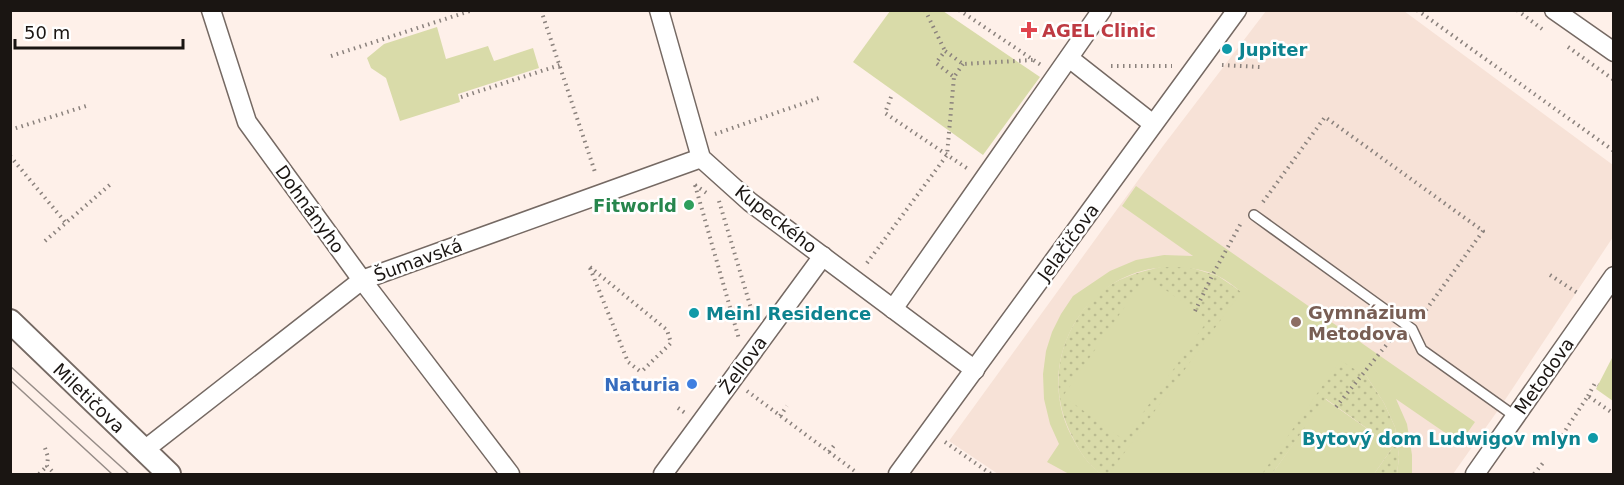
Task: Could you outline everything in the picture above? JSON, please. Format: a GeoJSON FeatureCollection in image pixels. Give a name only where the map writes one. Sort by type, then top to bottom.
{"type":"FeatureCollection","features":[{"type":"Feature","properties":{"kind":"street","name":"Dohnányho"},"geometry":{"type":"LineString","coordinates":[[211,10],[247,122],[362,280],[510,474]]}},
{"type":"Feature","properties":{"kind":"street"},"geometry":{"type":"LineString","coordinates":[[659,10],[701,159]]}},
{"type":"Feature","properties":{"kind":"street"},"geometry":{"type":"LineString","coordinates":[[893,309],[1055,76],[1074,62],[1102,10]]}},
{"type":"Feature","properties":{"kind":"street","name":"Jelačičova"},"geometry":{"type":"LineString","coordinates":[[898,474],[1237,10]]}},
{"type":"Feature","properties":{"kind":"street"},"geometry":{"type":"LineString","coordinates":[[1554,10],[1614,52]]}},
{"type":"Feature","properties":{"kind":"street"},"geometry":{"type":"LineString","coordinates":[[1074,62],[1153,124]]}},
{"type":"Feature","properties":{"kind":"street","name":"Šumavská"},"geometry":{"type":"LineString","coordinates":[[143,451],[362,280],[701,159]]}},
{"type":"Feature","properties":{"kind":"street","name":"Kupeckého"},"geometry":{"type":"LineString","coordinates":[[701,159],[750,202],[975,370]]}},
{"type":"Feature","properties":{"kind":"street","name":"Žellova"},"geometry":{"type":"LineString","coordinates":[[663,474],[823,256]]}},
{"type":"Feature","properties":{"kind":"street","name":"Metodova"},"geometry":{"type":"LineString","coordinates":[[1475,474],[1614,276]]}},
{"type":"Feature","properties":{"kind":"street","name":"Miletičova"},"geometry":{"type":"LineString","coordinates":[[10,321],[169,474]]}},
{"type":"Feature","properties":{"kind":"lane"},"geometry":{"type":"LineString","coordinates":[[1254,215],[1412,329],[1422,350],[1516,417]]}},
{"type":"Feature","properties":{"kind":"path"},"geometry":{"type":"LineString","coordinates":[[331,56],[473,10]]}},
{"type":"Feature","properties":{"kind":"path"},"geometry":{"type":"LineString","coordinates":[[541,10],[603,194]]}},
{"type":"Feature","properties":{"kind":"path"},"geometry":{"type":"LineString","coordinates":[[925,10],[945,51],[963,64],[1033,60]]}},
{"type":"Feature","properties":{"kind":"path"},"geometry":{"type":"LineString","coordinates":[[959,10],[1055,76]]}},
{"type":"Feature","properties":{"kind":"path"},"geometry":{"type":"LineString","coordinates":[[1417,10],[1614,151]]}},
{"type":"Feature","properties":{"kind":"path"},"geometry":{"type":"LineString","coordinates":[[945,51],[936,63],[954,77]]}},
{"type":"Feature","properties":{"kind":"path"},"geometry":{"type":"LineString","coordinates":[[1074,62],[1173,66]]}},
{"type":"Feature","properties":{"kind":"path"},"geometry":{"type":"LineString","coordinates":[[867,263],[947,155],[954,77],[963,64]]}},
{"type":"Feature","properties":{"kind":"path"},"geometry":{"type":"LineString","coordinates":[[461,97],[560,65]]}},
{"type":"Feature","properties":{"kind":"path"},"geometry":{"type":"LineString","coordinates":[[696,139],[822,97]]}},
{"type":"Feature","properties":{"kind":"path"},"geometry":{"type":"LineString","coordinates":[[891,97],[885,113],[984,180]]}},
{"type":"Feature","properties":{"kind":"path"},"geometry":{"type":"LineString","coordinates":[[10,130],[86,106]]}},
{"type":"Feature","properties":{"kind":"path"},"geometry":{"type":"LineString","coordinates":[[1195,311],[1212,274],[1247,211],[1254,215],[1325,117],[1483,231],[1412,329]]}},
{"type":"Feature","properties":{"kind":"path"},"geometry":{"type":"LineString","coordinates":[[10,156],[66,223]]}},
{"type":"Feature","properties":{"kind":"path"},"geometry":{"type":"LineString","coordinates":[[691,180],[719,201],[753,315],[748,325]]}},
{"type":"Feature","properties":{"kind":"path"},"geometry":{"type":"LineString","coordinates":[[45,241],[113,182]]}},
{"type":"Feature","properties":{"kind":"path"},"geometry":{"type":"LineString","coordinates":[[695,185],[740,342],[743,335]]}},
{"type":"Feature","properties":{"kind":"path"},"geometry":{"type":"LineString","coordinates":[[590,267],[667,330],[671,343],[642,373],[628,362],[590,267]]}},
{"type":"Feature","properties":{"kind":"path"},"geometry":{"type":"LineString","coordinates":[[1550,275],[1583,296]]}},
{"type":"Feature","properties":{"kind":"path"},"geometry":{"type":"LineString","coordinates":[[1336,407],[1403,323]]}},
{"type":"Feature","properties":{"kind":"path"},"geometry":{"type":"LineString","coordinates":[[1558,440],[1595,383],[1598,385]]}},
{"type":"Feature","properties":{"kind":"path"},"geometry":{"type":"LineString","coordinates":[[744,389],[856,472]]}},
{"type":"Feature","properties":{"kind":"path"},"geometry":{"type":"LineString","coordinates":[[1588,396],[1614,414]]}},
{"type":"Feature","properties":{"kind":"path"},"geometry":{"type":"LineString","coordinates":[[780,416],[787,406]]}},
{"type":"Feature","properties":{"kind":"path"},"geometry":{"type":"LineString","coordinates":[[945,442],[991,474]]}},
{"type":"Feature","properties":{"kind":"path"},"geometry":{"type":"LineString","coordinates":[[829,453],[836,443]]}},
{"type":"Feature","properties":{"kind":"path"},"geometry":{"type":"LineString","coordinates":[[39,474],[47,466],[48,458],[45,448]]}},
{"type":"Feature","properties":{"kind":"path"},"geometry":{"type":"LineString","coordinates":[[1534,474],[1543,463]]}},
{"type":"Feature","properties":{"kind":"path"},"geometry":{"type":"LineString","coordinates":[[47,466],[55,474]]}},
{"type":"Feature","properties":{"kind":"shaded area","name":"Gymnázium Metodova"},"geometry":{"type":"Polygon","coordinates":[[[1266,11],[1404,11],[1613,165],[1613,237],[1453,474],[998,474],[949,441],[1163,146],[1266,11]]]}},
{"type":"Feature","properties":{"kind":"green space"},"geometry":{"type":"Polygon","coordinates":[[[890,11],[943,11],[1040,77],[983,155],[853,62],[890,11]]]}},
{"type":"Feature","properties":{"kind":"green space"},"geometry":{"type":"Polygon","coordinates":[[[437,27],[446,59],[488,46],[494,61],[533,48],[539,68],[458,94],[460,102],[400,121],[386,78],[371,68],[367,58],[384,44],[437,27]]]}},
{"type":"Feature","properties":{"kind":"green space"},"geometry":{"type":"Polygon","coordinates":[[[1136,186],[1475,422],[1460,443],[1396,399],[1407,424],[1412,455],[1412,474],[1397,474],[1399,457],[1395,427],[1384,403],[1367,377],[1340,360],[1262,474],[1109,474],[1241,292],[1213,274],[1197,269],[1174,267],[1143,271],[1116,282],[1093,299],[1076,322],[1064,348],[1059,376],[1061,406],[1077,446],[1101,474],[1069,474],[1047,462],[1059,444],[1050,424],[1044,399],[1043,374],[1046,351],[1052,332],[1073,296],[1110,271],[1136,260],[1164,255],[1193,256],[1122,206],[1136,186]]]}},
{"type":"Feature","properties":{"kind":"green space"},"geometry":{"type":"Polygon","coordinates":[[[1161,267],[1189,267],[1218,276],[1367,377],[1384,403],[1395,427],[1399,457],[1397,474],[1374,474],[1393,447],[1326,399],[1272,474],[1101,474],[1097,471],[1081,453],[1065,421],[1058,386],[1062,352],[1077,319],[1095,296],[1121,280],[1161,267]]]}},
{"type":"Feature","properties":{"kind":"green space"},"geometry":{"type":"Polygon","coordinates":[[[1146,276],[1208,320],[1124,440],[1063,396],[1146,276]]]}},
{"type":"Feature","properties":{"kind":"green space"},"geometry":{"type":"Polygon","coordinates":[[[1613,356],[1613,401],[1596,389],[1613,356]]]}},
{"type":"Feature","properties":{"kind":"green space"},"geometry":{"type":"Polygon","coordinates":[[[1325,399],[1393,447],[1374,474],[1272,474],[1325,399]]]}},
{"type":"Feature","properties":{"kind":"tram line"},"geometry":{"type":"LineString","coordinates":[[10,366],[129,474]]}},
{"type":"Feature","properties":{"kind":"tram line"},"geometry":{"type":"LineString","coordinates":[[10,380],[112,474]]}},
{"type":"Feature","properties":{"kind":"place","name":"AGEL Clinic"},"geometry":{"type":"Point","coordinates":[1029,30]}},
{"type":"Feature","properties":{"kind":"place","name":"Jupiter"},"geometry":{"type":"Point","coordinates":[1227,49]}},
{"type":"Feature","properties":{"kind":"place","name":"Fitworld"},"geometry":{"type":"Point","coordinates":[689,205]}},
{"type":"Feature","properties":{"kind":"place","name":"Meinl Residence"},"geometry":{"type":"Point","coordinates":[694,313]}},
{"type":"Feature","properties":{"kind":"place","name":"Gymnázium Metodova"},"geometry":{"type":"Point","coordinates":[1296,322]}},
{"type":"Feature","properties":{"kind":"place","name":"Naturia"},"geometry":{"type":"Point","coordinates":[692,384]}},
{"type":"Feature","properties":{"kind":"place","name":"Bytový dom Ludwigov mlyn"},"geometry":{"type":"Point","coordinates":[1593,438]}}]}
